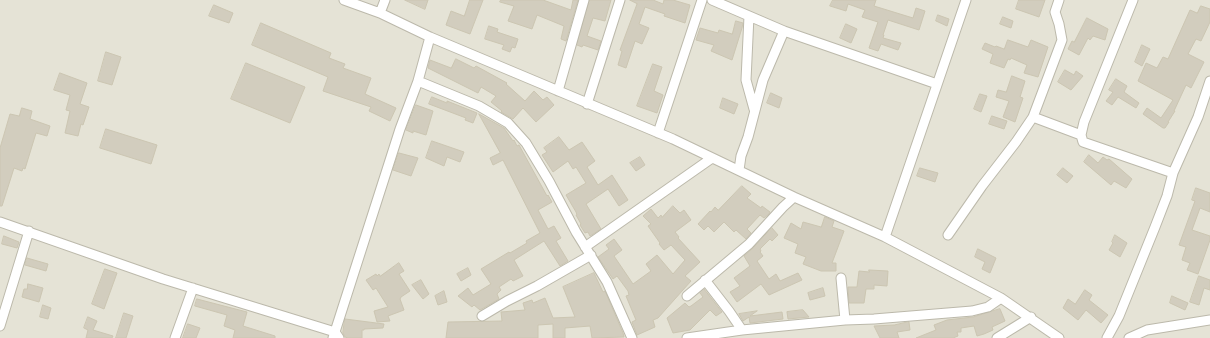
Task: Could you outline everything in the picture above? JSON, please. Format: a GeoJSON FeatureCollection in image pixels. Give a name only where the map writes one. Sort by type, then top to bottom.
{"type":"FeatureCollection","features":[{"type":"Feature","properties":{"kind":"street"},"geometry":{"type":"LineString","coordinates":[[344,0],[658,133],[794,197],[885,237],[1001,298],[1059,338]]}},
{"type":"Feature","properties":{"kind":"street"},"geometry":{"type":"LineString","coordinates":[[380,14],[385,0]]}},
{"type":"Feature","properties":{"kind":"street"},"geometry":{"type":"LineString","coordinates":[[558,90],[584,0]]}},
{"type":"Feature","properties":{"kind":"street"},"geometry":{"type":"LineString","coordinates":[[587,104],[620,0]]}},
{"type":"Feature","properties":{"kind":"street"},"geometry":{"type":"LineString","coordinates":[[658,133],[702,0]]}},
{"type":"Feature","properties":{"kind":"street"},"geometry":{"type":"LineString","coordinates":[[712,0],[784,31],[937,84]]}},
{"type":"Feature","properties":{"kind":"street"},"geometry":{"type":"LineString","coordinates":[[885,237],[966,0]]}},
{"type":"Feature","properties":{"kind":"street"},"geometry":{"type":"LineString","coordinates":[[948,235],[1033,117],[1062,40],[1055,12],[1059,0]]}},
{"type":"Feature","properties":{"kind":"street"},"geometry":{"type":"LineString","coordinates":[[1133,0],[1080,135],[1083,142],[1173,173]]}},
{"type":"Feature","properties":{"kind":"street"},"geometry":{"type":"LineString","coordinates":[[749,16],[746,80],[754,110]]}},
{"type":"Feature","properties":{"kind":"street"},"geometry":{"type":"LineString","coordinates":[[739,170],[741,156],[748,137],[763,80],[784,31]]}},
{"type":"Feature","properties":{"kind":"street"},"geometry":{"type":"LineString","coordinates":[[0,222],[335,336],[400,129],[418,81],[430,37]]}},
{"type":"Feature","properties":{"kind":"street"},"geometry":{"type":"LineString","coordinates":[[418,81],[479,106],[508,123],[526,143],[549,181],[576,232],[607,282],[632,338]]}},
{"type":"Feature","properties":{"kind":"street"},"geometry":{"type":"LineString","coordinates":[[1107,338],[1118,316],[1158,220],[1167,196],[1173,173],[1198,117],[1210,81]]}},
{"type":"Feature","properties":{"kind":"street"},"geometry":{"type":"LineString","coordinates":[[1033,117],[1080,135]]}},
{"type":"Feature","properties":{"kind":"street"},"geometry":{"type":"LineString","coordinates":[[585,247],[712,158]]}},
{"type":"Feature","properties":{"kind":"street"},"geometry":{"type":"LineString","coordinates":[[687,296],[748,244],[794,197]]}},
{"type":"Feature","properties":{"kind":"street"},"geometry":{"type":"LineString","coordinates":[[0,326],[28,231]]}},
{"type":"Feature","properties":{"kind":"street"},"geometry":{"type":"LineString","coordinates":[[482,316],[591,255]]}},
{"type":"Feature","properties":{"kind":"street"},"geometry":{"type":"LineString","coordinates":[[841,278],[845,320]]}},
{"type":"Feature","properties":{"kind":"street"},"geometry":{"type":"LineString","coordinates":[[705,280],[742,330]]}},
{"type":"Feature","properties":{"kind":"street"},"geometry":{"type":"LineString","coordinates":[[176,338],[193,288]]}},
{"type":"Feature","properties":{"kind":"street"},"geometry":{"type":"LineString","coordinates":[[687,338],[742,330],[845,320],[972,311],[988,307],[1001,298]]}},
{"type":"Feature","properties":{"kind":"street"},"geometry":{"type":"LineString","coordinates":[[997,338],[1031,318]]}},
{"type":"Feature","properties":{"kind":"street"},"geometry":{"type":"LineString","coordinates":[[1129,338],[1147,330],[1210,320]]}},
{"type":"Feature","properties":{"kind":"shaded area"},"geometry":{"type":"Polygon","coordinates":[[[0,0],[1210,0],[1210,338],[0,338],[0,0]]]}},
{"type":"Feature","properties":{"kind":"building"},"geometry":{"type":"Polygon","coordinates":[[[405,0],[428,0],[425,9],[405,0]]]}},
{"type":"Feature","properties":{"kind":"building"},"geometry":{"type":"Polygon","coordinates":[[[470,0],[483,0],[470,34],[446,25],[451,11],[464,16],[470,0]]]}},
{"type":"Feature","properties":{"kind":"building"},"geometry":{"type":"Polygon","coordinates":[[[501,0],[543,0],[571,10],[573,0],[578,0],[566,41],[561,39],[564,26],[537,15],[532,29],[508,21],[514,6],[500,2],[501,0]]]}},
{"type":"Feature","properties":{"kind":"building"},"geometry":{"type":"Polygon","coordinates":[[[590,0],[611,0],[605,21],[593,18],[587,36],[601,41],[598,50],[583,45],[582,47],[577,45],[590,0]]]}},
{"type":"Feature","properties":{"kind":"building"},"geometry":{"type":"Polygon","coordinates":[[[630,0],[653,0],[663,4],[664,0],[673,0],[690,5],[685,23],[664,16],[665,14],[645,7],[639,24],[649,28],[642,44],[635,41],[626,68],[618,65],[622,51],[620,50],[637,4],[630,0]]]}},
{"type":"Feature","properties":{"kind":"building"},"geometry":{"type":"Polygon","coordinates":[[[833,0],[876,0],[874,6],[913,18],[916,8],[925,11],[919,30],[888,20],[883,38],[901,43],[898,50],[881,44],[878,51],[869,48],[878,22],[862,17],[865,10],[848,4],[846,11],[830,6],[833,0]]]}},
{"type":"Feature","properties":{"kind":"building"},"geometry":{"type":"Polygon","coordinates":[[[1019,0],[1045,0],[1039,17],[1016,9],[1019,0]]]}},
{"type":"Feature","properties":{"kind":"building"},"geometry":{"type":"Polygon","coordinates":[[[214,5],[233,13],[229,23],[209,16],[214,5]]]}},
{"type":"Feature","properties":{"kind":"building"},"geometry":{"type":"Polygon","coordinates":[[[1201,6],[1210,9],[1210,22],[1201,41],[1196,39],[1188,54],[1204,62],[1191,88],[1186,85],[1175,111],[1165,128],[1163,128],[1143,114],[1147,108],[1161,118],[1173,100],[1138,81],[1146,63],[1157,68],[1163,57],[1168,59],[1190,10],[1197,13],[1201,6]]]}},
{"type":"Feature","properties":{"kind":"building"},"geometry":{"type":"Polygon","coordinates":[[[938,15],[949,19],[947,26],[936,21],[938,15]]]}},
{"type":"Feature","properties":{"kind":"building"},"geometry":{"type":"Polygon","coordinates":[[[1003,17],[1013,21],[1011,28],[1000,24],[1003,17]]]}},
{"type":"Feature","properties":{"kind":"building"},"geometry":{"type":"Polygon","coordinates":[[[1087,18],[1108,29],[1105,40],[1093,36],[1090,40],[1088,38],[1079,55],[1068,49],[1072,41],[1074,42],[1087,18]]]}},
{"type":"Feature","properties":{"kind":"building"},"geometry":{"type":"Polygon","coordinates":[[[736,21],[743,23],[732,60],[711,51],[714,45],[696,40],[700,28],[718,33],[719,30],[732,34],[736,21]]]}},
{"type":"Feature","properties":{"kind":"building"},"geometry":{"type":"Polygon","coordinates":[[[261,23],[331,53],[329,58],[345,64],[343,68],[371,78],[365,94],[396,108],[390,121],[369,111],[371,107],[323,91],[328,77],[252,45],[261,23]]]}},
{"type":"Feature","properties":{"kind":"building"},"geometry":{"type":"Polygon","coordinates":[[[846,24],[857,29],[851,43],[840,38],[846,24]]]}},
{"type":"Feature","properties":{"kind":"building"},"geometry":{"type":"Polygon","coordinates":[[[489,26],[498,29],[497,32],[518,39],[515,48],[512,47],[510,52],[502,49],[504,45],[485,39],[489,26]]]}},
{"type":"Feature","properties":{"kind":"building"},"geometry":{"type":"Polygon","coordinates":[[[1008,40],[1028,47],[1031,40],[1048,47],[1038,77],[1024,73],[1027,65],[1011,58],[1010,60],[1008,59],[1004,68],[990,63],[993,54],[982,49],[985,43],[1004,49],[1008,40]]]}},
{"type":"Feature","properties":{"kind":"building"},"geometry":{"type":"Polygon","coordinates":[[[1142,45],[1150,49],[1142,66],[1135,62],[1142,45]]]}},
{"type":"Feature","properties":{"kind":"building"},"geometry":{"type":"Polygon","coordinates":[[[106,52],[121,57],[112,85],[98,81],[106,52]]]}},
{"type":"Feature","properties":{"kind":"building"},"geometry":{"type":"Polygon","coordinates":[[[456,59],[474,68],[476,66],[507,83],[506,84],[525,101],[534,91],[543,100],[547,97],[554,105],[536,122],[523,108],[513,119],[501,112],[502,111],[491,102],[496,96],[481,87],[478,93],[428,68],[430,60],[451,68],[456,59]]]}},
{"type":"Feature","properties":{"kind":"building"},"geometry":{"type":"Polygon","coordinates":[[[246,63],[305,87],[290,123],[231,99],[246,63]]]}},
{"type":"Feature","properties":{"kind":"building"},"geometry":{"type":"Polygon","coordinates":[[[653,64],[662,67],[654,91],[663,95],[657,113],[637,106],[653,64]]]}},
{"type":"Feature","properties":{"kind":"building"},"geometry":{"type":"Polygon","coordinates":[[[1065,70],[1074,75],[1076,71],[1083,76],[1071,90],[1058,82],[1065,70]]]}},
{"type":"Feature","properties":{"kind":"building"},"geometry":{"type":"Polygon","coordinates":[[[60,73],[87,83],[80,104],[89,107],[83,125],[81,124],[78,136],[65,133],[70,111],[66,110],[70,95],[54,90],[60,73]]]}},
{"type":"Feature","properties":{"kind":"building"},"geometry":{"type":"Polygon","coordinates":[[[1012,76],[1025,81],[1020,97],[1023,98],[1015,122],[1003,117],[1009,101],[996,97],[998,90],[1006,92],[1012,76]]]}},
{"type":"Feature","properties":{"kind":"building"},"geometry":{"type":"Polygon","coordinates":[[[1116,79],[1127,86],[1124,92],[1139,103],[1136,108],[1118,97],[1112,105],[1106,101],[1113,92],[1109,90],[1116,79]]]}},
{"type":"Feature","properties":{"kind":"building"},"geometry":{"type":"Polygon","coordinates":[[[771,93],[782,98],[779,108],[767,103],[771,93]]]}},
{"type":"Feature","properties":{"kind":"building"},"geometry":{"type":"Polygon","coordinates":[[[980,94],[987,96],[981,112],[974,109],[980,94]]]}},
{"type":"Feature","properties":{"kind":"building"},"geometry":{"type":"Polygon","coordinates":[[[432,97],[447,103],[447,101],[477,113],[473,123],[465,120],[466,118],[429,104],[432,97]]]}},
{"type":"Feature","properties":{"kind":"building"},"geometry":{"type":"Polygon","coordinates":[[[723,98],[738,104],[734,114],[720,108],[723,98]]]}},
{"type":"Feature","properties":{"kind":"building"},"geometry":{"type":"Polygon","coordinates":[[[416,105],[433,111],[426,135],[413,131],[413,133],[406,130],[416,105]]]}},
{"type":"Feature","properties":{"kind":"building"},"geometry":{"type":"Polygon","coordinates":[[[22,108],[32,111],[30,119],[50,126],[47,136],[36,133],[25,169],[23,168],[22,171],[14,168],[2,206],[0,206],[0,148],[10,114],[19,116],[22,108]]]}},
{"type":"Feature","properties":{"kind":"building"},"geometry":{"type":"Polygon","coordinates":[[[479,114],[504,128],[517,146],[519,145],[547,196],[548,195],[552,202],[538,210],[548,229],[554,226],[561,238],[556,241],[568,261],[560,266],[544,241],[514,260],[523,276],[513,281],[511,279],[499,287],[501,290],[497,294],[499,299],[480,310],[474,305],[472,307],[458,296],[468,288],[473,295],[491,284],[481,269],[527,243],[526,241],[540,233],[503,160],[493,165],[490,158],[500,153],[479,114]]]}},
{"type":"Feature","properties":{"kind":"building"},"geometry":{"type":"Polygon","coordinates":[[[992,116],[1007,121],[1004,129],[989,124],[992,116]]]}},
{"type":"Feature","properties":{"kind":"building"},"geometry":{"type":"Polygon","coordinates":[[[106,129],[157,145],[151,164],[100,148],[106,129]]]}},
{"type":"Feature","properties":{"kind":"building"},"geometry":{"type":"Polygon","coordinates":[[[559,137],[569,150],[582,142],[595,161],[587,167],[598,185],[612,175],[628,200],[619,206],[608,189],[586,204],[601,229],[590,236],[588,232],[585,233],[580,225],[581,224],[576,212],[566,195],[586,183],[576,167],[573,169],[568,161],[553,172],[542,155],[547,152],[544,148],[559,137]]]}},
{"type":"Feature","properties":{"kind":"building"},"geometry":{"type":"Polygon","coordinates":[[[432,141],[464,152],[460,162],[447,157],[444,166],[426,158],[432,141]]]}},
{"type":"Feature","properties":{"kind":"building"},"geometry":{"type":"Polygon","coordinates":[[[399,153],[418,158],[411,176],[393,170],[399,153]]]}},
{"type":"Feature","properties":{"kind":"building"},"geometry":{"type":"Polygon","coordinates":[[[1089,155],[1098,163],[1103,157],[1107,160],[1109,159],[1132,179],[1126,188],[1114,181],[1111,185],[1084,162],[1089,155]]]}},
{"type":"Feature","properties":{"kind":"building"},"geometry":{"type":"Polygon","coordinates":[[[640,157],[645,165],[636,171],[630,163],[640,157]]]}},
{"type":"Feature","properties":{"kind":"building"},"geometry":{"type":"Polygon","coordinates":[[[920,168],[938,173],[935,182],[917,176],[920,168]]]}},
{"type":"Feature","properties":{"kind":"building"},"geometry":{"type":"Polygon","coordinates":[[[1063,168],[1073,176],[1067,183],[1057,175],[1063,168]]]}},
{"type":"Feature","properties":{"kind":"building"},"geometry":{"type":"Polygon","coordinates":[[[742,186],[751,194],[747,198],[761,208],[762,206],[770,212],[764,218],[760,215],[747,229],[751,233],[746,239],[736,230],[734,232],[724,222],[714,232],[708,226],[704,230],[698,224],[715,207],[718,210],[742,186]]]}},
{"type":"Feature","properties":{"kind":"building"},"geometry":{"type":"Polygon","coordinates":[[[1196,188],[1210,193],[1210,212],[1200,208],[1192,230],[1210,236],[1210,240],[1198,274],[1187,270],[1190,263],[1182,260],[1186,247],[1179,245],[1195,201],[1192,200],[1196,188]]]}},
{"type":"Feature","properties":{"kind":"building"},"geometry":{"type":"Polygon","coordinates":[[[673,206],[680,213],[684,210],[691,220],[675,232],[679,237],[678,238],[700,262],[685,276],[691,281],[658,318],[653,320],[655,327],[637,335],[632,322],[636,320],[626,296],[629,295],[628,291],[617,276],[613,279],[598,257],[609,249],[606,245],[614,239],[622,250],[614,256],[633,284],[651,271],[646,264],[657,255],[673,274],[685,260],[671,245],[664,250],[648,226],[651,224],[643,216],[651,209],[658,218],[661,215],[662,217],[673,206]]]}},
{"type":"Feature","properties":{"kind":"building"},"geometry":{"type":"Polygon","coordinates":[[[825,217],[834,221],[832,227],[844,231],[832,263],[836,263],[836,271],[821,271],[803,264],[806,257],[795,253],[798,244],[784,238],[791,223],[801,229],[803,222],[821,227],[825,217]]]}},
{"type":"Feature","properties":{"kind":"building"},"geometry":{"type":"Polygon","coordinates":[[[772,228],[778,235],[772,241],[770,239],[760,249],[763,256],[757,261],[769,279],[776,274],[780,281],[798,273],[802,280],[769,295],[761,284],[737,302],[730,292],[740,286],[734,278],[750,266],[744,256],[772,228]]]}},
{"type":"Feature","properties":{"kind":"building"},"geometry":{"type":"Polygon","coordinates":[[[1115,235],[1127,243],[1120,257],[1109,250],[1115,235]]]}},
{"type":"Feature","properties":{"kind":"building"},"geometry":{"type":"Polygon","coordinates":[[[4,236],[19,242],[17,248],[2,244],[4,236]]]}},
{"type":"Feature","properties":{"kind":"building"},"geometry":{"type":"Polygon","coordinates":[[[978,249],[996,258],[990,273],[982,269],[985,262],[975,257],[978,249]]]}},
{"type":"Feature","properties":{"kind":"building"},"geometry":{"type":"Polygon","coordinates":[[[27,258],[48,264],[46,271],[25,265],[27,258]]]}},
{"type":"Feature","properties":{"kind":"building"},"geometry":{"type":"Polygon","coordinates":[[[399,263],[404,271],[399,274],[410,291],[400,299],[404,310],[388,316],[390,321],[377,322],[374,311],[388,307],[376,288],[373,290],[366,280],[376,274],[377,276],[379,274],[380,276],[399,263]]]}},
{"type":"Feature","properties":{"kind":"building"},"geometry":{"type":"Polygon","coordinates":[[[468,268],[471,275],[461,281],[457,274],[468,268]]]}},
{"type":"Feature","properties":{"kind":"building"},"geometry":{"type":"Polygon","coordinates":[[[105,269],[117,273],[104,309],[92,304],[105,269]]]}},
{"type":"Feature","properties":{"kind":"building"},"geometry":{"type":"Polygon","coordinates":[[[869,270],[888,271],[887,286],[874,285],[874,289],[866,289],[864,303],[849,303],[848,287],[857,287],[859,271],[869,272],[869,270]]]}},
{"type":"Feature","properties":{"kind":"building"},"geometry":{"type":"Polygon","coordinates":[[[594,273],[603,292],[605,291],[624,337],[592,338],[590,326],[565,328],[565,338],[553,338],[553,324],[538,325],[538,338],[446,338],[448,322],[502,321],[501,312],[525,310],[523,303],[532,300],[533,303],[545,298],[553,318],[575,317],[563,287],[594,273]]]}},
{"type":"Feature","properties":{"kind":"building"},"geometry":{"type":"Polygon","coordinates":[[[1199,276],[1210,280],[1210,290],[1204,288],[1199,305],[1190,302],[1199,276]]]}},
{"type":"Feature","properties":{"kind":"building"},"geometry":{"type":"Polygon","coordinates":[[[421,280],[429,294],[423,299],[412,285],[421,280]]]}},
{"type":"Feature","properties":{"kind":"building"},"geometry":{"type":"Polygon","coordinates":[[[28,284],[43,288],[39,302],[22,297],[24,289],[27,289],[28,284]]]}},
{"type":"Feature","properties":{"kind":"building"},"geometry":{"type":"Polygon","coordinates":[[[823,288],[825,296],[810,300],[808,293],[823,288]]]}},
{"type":"Feature","properties":{"kind":"building"},"geometry":{"type":"Polygon","coordinates":[[[704,289],[722,312],[716,316],[710,310],[690,330],[673,333],[667,318],[685,303],[689,307],[703,297],[700,293],[704,289]]]}},
{"type":"Feature","properties":{"kind":"building"},"geometry":{"type":"Polygon","coordinates":[[[1085,290],[1092,295],[1089,300],[1108,315],[1101,323],[1086,310],[1078,320],[1063,308],[1068,299],[1075,304],[1085,290]]]}},
{"type":"Feature","properties":{"kind":"building"},"geometry":{"type":"Polygon","coordinates":[[[444,291],[447,302],[438,305],[435,296],[444,291]]]}},
{"type":"Feature","properties":{"kind":"building"},"geometry":{"type":"Polygon","coordinates":[[[1172,296],[1188,303],[1185,310],[1170,303],[1172,296]]]}},
{"type":"Feature","properties":{"kind":"building"},"geometry":{"type":"Polygon","coordinates":[[[197,299],[247,312],[243,326],[275,336],[275,338],[233,338],[235,330],[224,326],[227,315],[195,306],[197,299]]]}},
{"type":"Feature","properties":{"kind":"building"},"geometry":{"type":"Polygon","coordinates":[[[43,305],[51,308],[48,319],[40,317],[43,305]]]}},
{"type":"Feature","properties":{"kind":"building"},"geometry":{"type":"Polygon","coordinates":[[[1000,309],[1005,321],[992,327],[993,330],[984,334],[977,336],[974,326],[961,328],[961,332],[957,332],[958,336],[953,338],[916,338],[936,330],[934,325],[947,320],[973,317],[1000,309]]]}},
{"type":"Feature","properties":{"kind":"building"},"geometry":{"type":"Polygon","coordinates":[[[803,310],[809,317],[788,319],[787,312],[803,310]]]}},
{"type":"Feature","properties":{"kind":"building"},"geometry":{"type":"Polygon","coordinates":[[[757,311],[750,316],[782,312],[783,319],[750,323],[749,317],[743,321],[739,314],[757,311]]]}},
{"type":"Feature","properties":{"kind":"building"},"geometry":{"type":"Polygon","coordinates":[[[124,313],[133,316],[126,338],[116,338],[124,313]]]}},
{"type":"Feature","properties":{"kind":"building"},"geometry":{"type":"Polygon","coordinates":[[[88,317],[97,321],[93,330],[113,336],[112,338],[86,338],[88,330],[84,328],[88,317]]]}},
{"type":"Feature","properties":{"kind":"building"},"geometry":{"type":"Polygon","coordinates":[[[345,319],[384,324],[383,328],[362,330],[362,338],[348,338],[345,337],[343,333],[345,319]]]}},
{"type":"Feature","properties":{"kind":"building"},"geometry":{"type":"Polygon","coordinates":[[[909,322],[910,330],[897,332],[899,338],[880,338],[874,326],[894,325],[909,322]]]}},
{"type":"Feature","properties":{"kind":"building"},"geometry":{"type":"Polygon","coordinates":[[[188,324],[200,328],[196,338],[183,338],[188,324]]]}}]}
